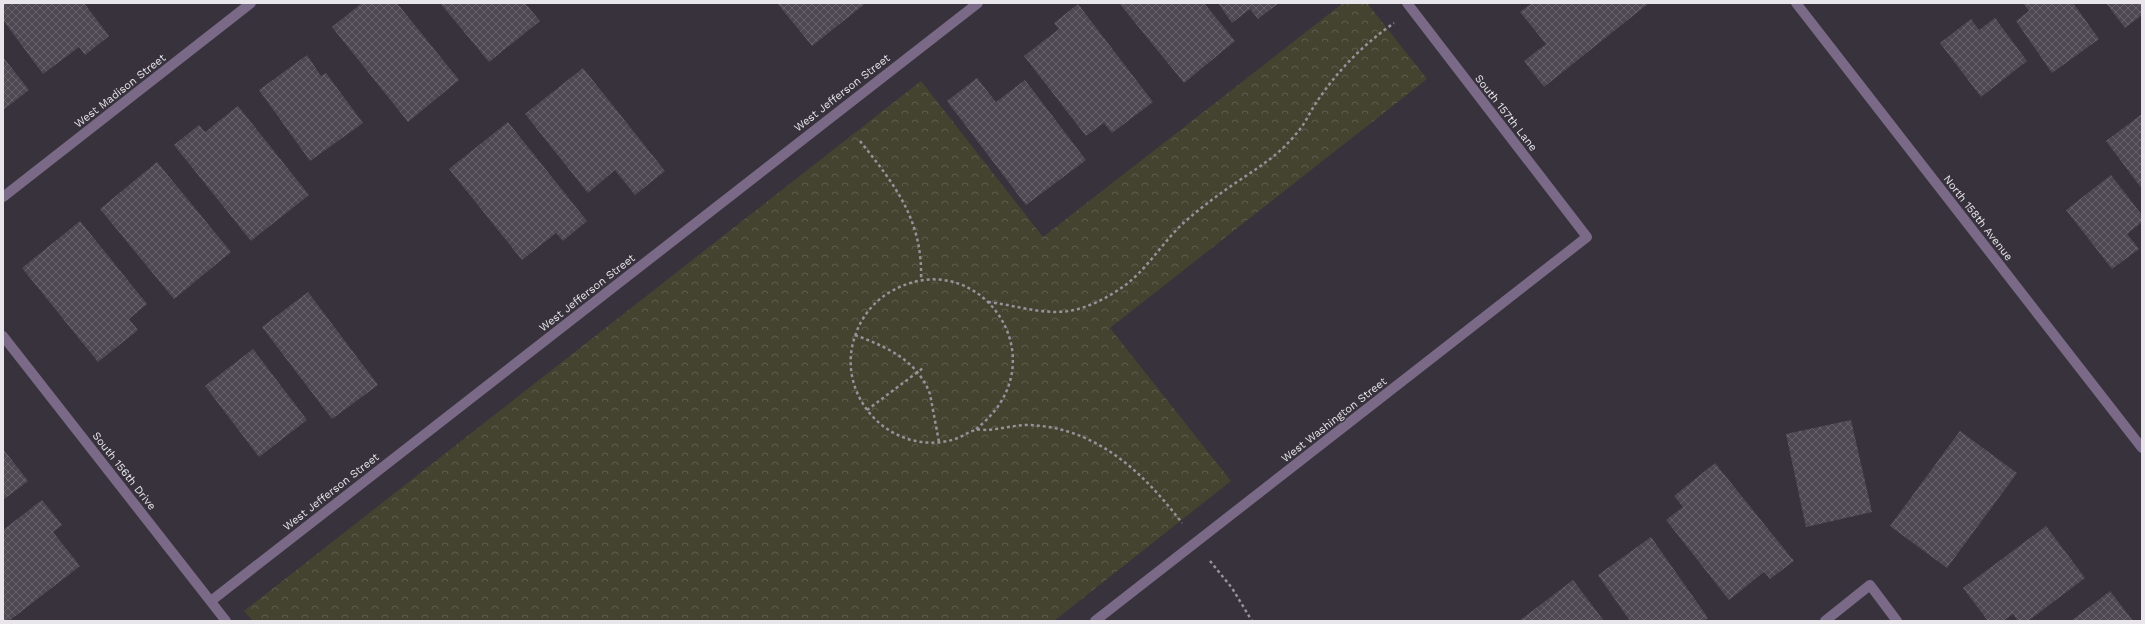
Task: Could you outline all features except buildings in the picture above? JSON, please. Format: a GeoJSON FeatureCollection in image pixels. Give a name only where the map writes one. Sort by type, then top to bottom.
{"type":"FeatureCollection","features":[{"type":"Feature","properties":{"kind":"street","name":"West Madison Street"},"geometry":{"type":"LineString","coordinates":[[3,197],[251,3]]}},
{"type":"Feature","properties":{"kind":"street","name":"West Jefferson Street"},"geometry":{"type":"LineString","coordinates":[[211,601],[978,3]]}},
{"type":"Feature","properties":{"kind":"street","name":"North 158th Avenue"},"geometry":{"type":"LineString","coordinates":[[1796,3],[2142,448]]}},
{"type":"Feature","properties":{"kind":"street","name":"South 157th Lane"},"geometry":{"type":"LineString","coordinates":[[1410,7],[1587,237]]}},
{"type":"Feature","properties":{"kind":"street","name":"West Washington Street"},"geometry":{"type":"LineString","coordinates":[[1096,621],[1587,237]]}},
{"type":"Feature","properties":{"kind":"street","name":"South 156th Drive"},"geometry":{"type":"LineString","coordinates":[[3,336],[226,621]]}},
{"type":"Feature","properties":{"kind":"street"},"geometry":{"type":"LineString","coordinates":[[1825,621],[1870,586],[1897,621]]}},
{"type":"Feature","properties":{"kind":"path"},"geometry":{"type":"LineString","coordinates":[[988,302],[1029,310],[1069,311],[1089,306],[1124,286],[1174,231],[1286,146],[1297,134],[1317,101],[1344,66],[1410,7]]}},
{"type":"Feature","properties":{"kind":"path"},"geometry":{"type":"LineString","coordinates":[[860,140],[888,176],[903,199],[915,234],[920,262],[921,280]]}},
{"type":"Feature","properties":{"kind":"path"},"geometry":{"type":"LineString","coordinates":[[921,280],[946,281],[959,284],[971,290],[988,302],[1006,326],[1013,351],[1014,364],[1008,389],[1003,402],[996,412],[976,429],[957,439],[939,442],[914,440],[893,433],[876,420],[867,410],[857,394],[851,373],[851,351],[855,335],[868,312],[885,295],[896,288],[921,280]]}},
{"type":"Feature","properties":{"kind":"path"},"geometry":{"type":"LineString","coordinates":[[855,335],[896,353],[910,363],[930,394],[939,442]]}},
{"type":"Feature","properties":{"kind":"path"},"geometry":{"type":"LineString","coordinates":[[867,410],[923,368]]}},
{"type":"Feature","properties":{"kind":"path"},"geometry":{"type":"LineString","coordinates":[[976,429],[987,430],[1026,425],[1048,427],[1088,438],[1122,459],[1158,494],[1232,588],[1252,621]]}},
{"type":"Feature","properties":{"kind":"green space"},"geometry":{"type":"Polygon","coordinates":[[[1343,3],[1367,3],[1427,79],[1110,328],[1231,481],[1054,621],[253,621],[244,611],[921,81],[1043,237],[1343,3]]]}}]}
